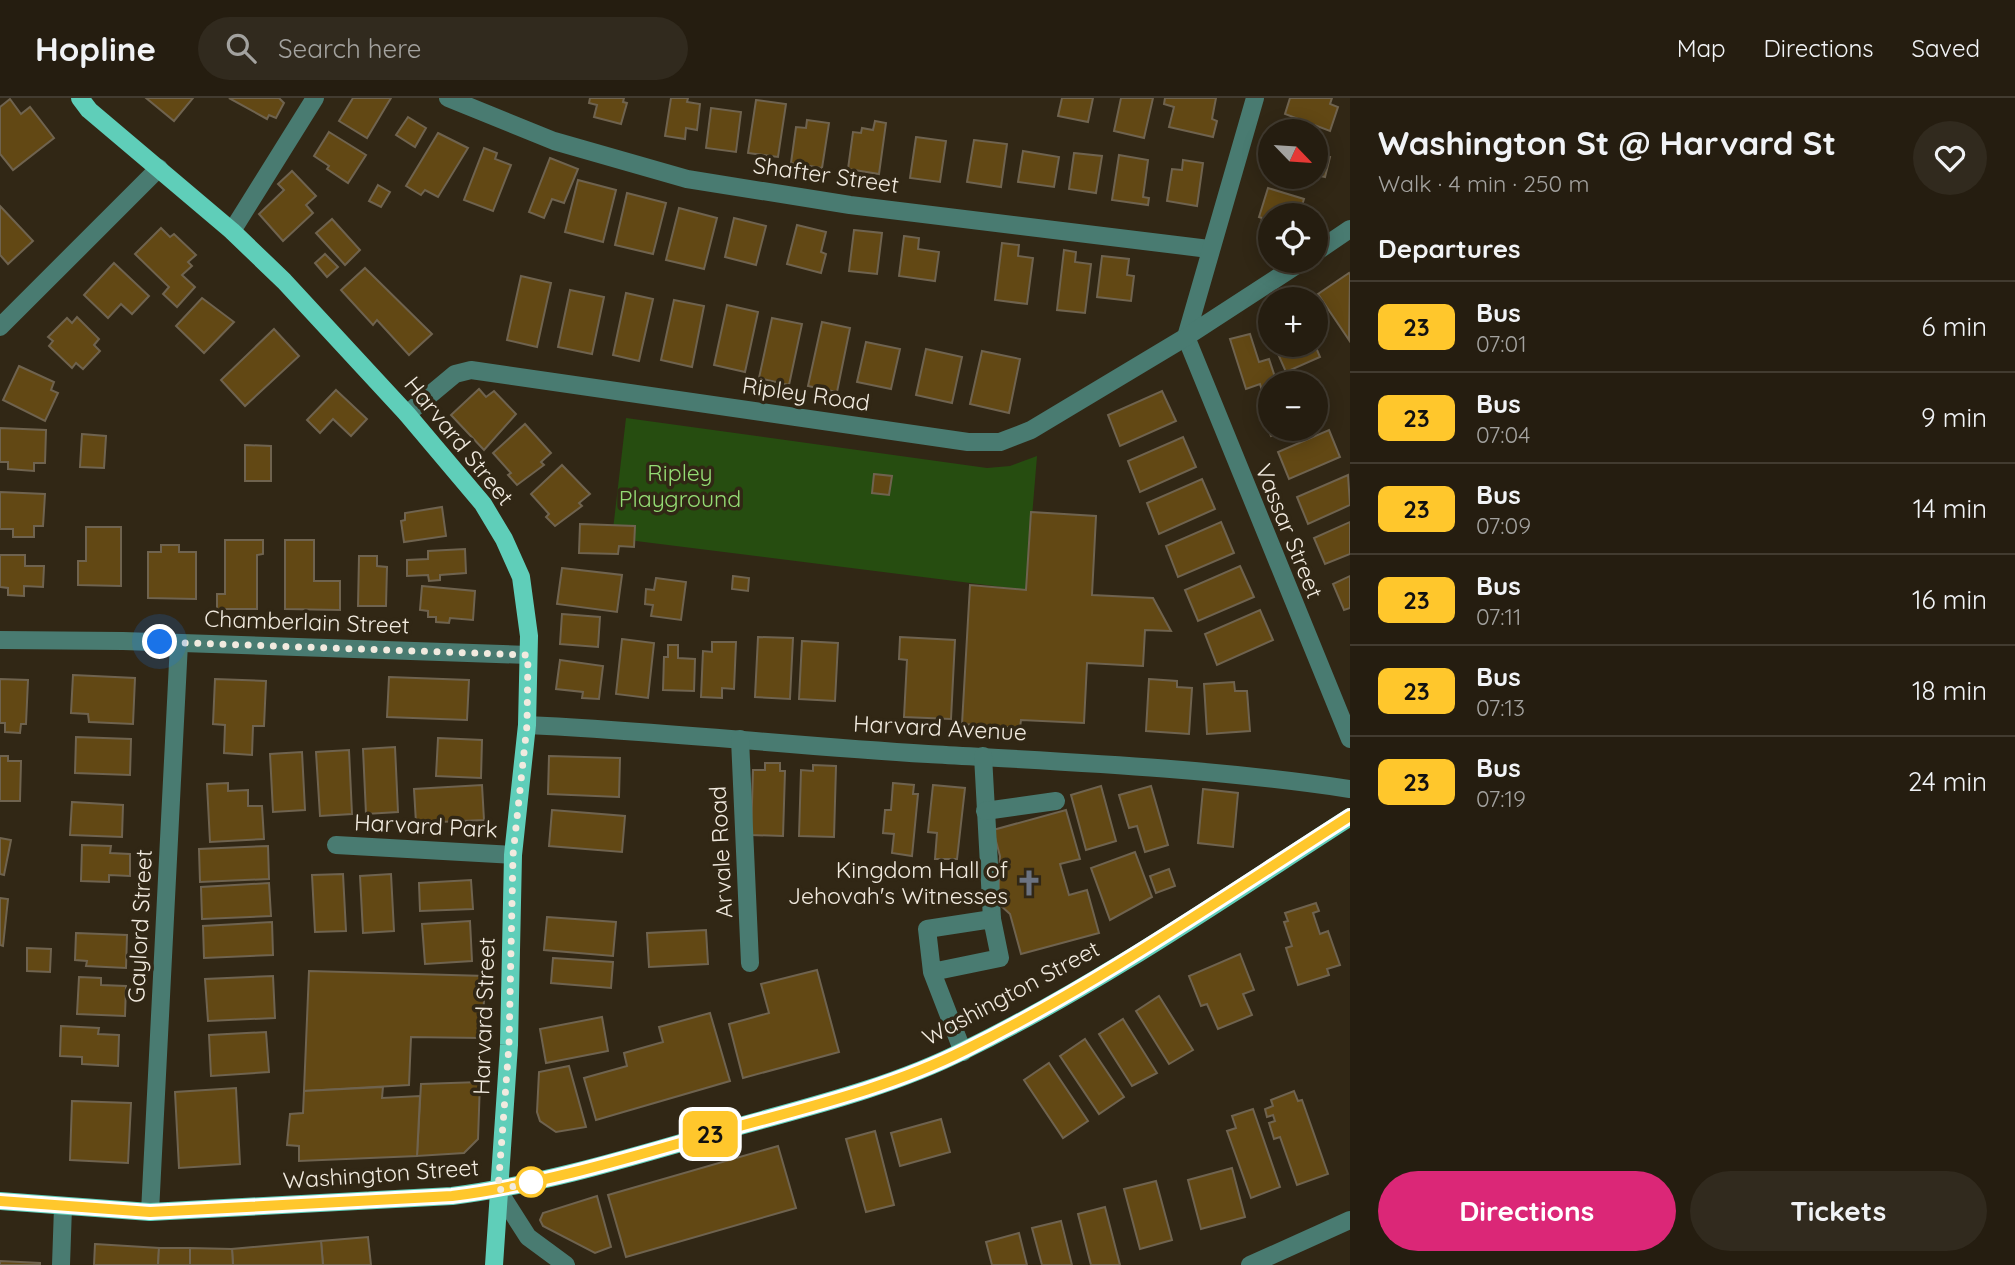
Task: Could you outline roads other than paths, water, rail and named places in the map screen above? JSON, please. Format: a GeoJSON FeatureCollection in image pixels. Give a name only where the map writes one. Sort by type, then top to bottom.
{"type":"FeatureCollection","features":[{"type":"Feature","properties":{"kind":"main road","name":"Harvard Street"},"geometry":{"type":"LineString","coordinates":[[80,98],[89,110],[232,231],[284,281],[407,414],[483,504],[504,538],[521,577],[528,655],[527,725],[513,855],[509,1045],[494,1265]]}},
{"type":"Feature","properties":{"kind":"main road","name":"Washington Street"},"geometry":{"type":"LineString","coordinates":[[0,1201],[150,1212],[452,1196],[498,1190],[764,1119],[889,1081],[963,1052],[1056,1003],[1198,916],[1350,817]]}},
{"type":"Feature","properties":{"kind":"street"},"geometry":{"type":"LineString","coordinates":[[232,231],[315,98]]}},
{"type":"Feature","properties":{"kind":"street","name":"Shafter Street"},"geometry":{"type":"LineString","coordinates":[[448,98],[554,141],[687,179],[850,205],[1209,249]]}},
{"type":"Feature","properties":{"kind":"street"},"geometry":{"type":"LineString","coordinates":[[1186,337],[1209,249],[1255,98]]}},
{"type":"Feature","properties":{"kind":"street"},"geometry":{"type":"LineString","coordinates":[[0,327],[159,168]]}},
{"type":"Feature","properties":{"kind":"street"},"geometry":{"type":"LineString","coordinates":[[1328,244],[1350,229]]}},
{"type":"Feature","properties":{"kind":"street","name":"Ripley Road"},"geometry":{"type":"LineString","coordinates":[[407,414],[454,374],[471,370],[968,442],[1000,442],[1031,430],[1186,337],[1285,273]]}},
{"type":"Feature","properties":{"kind":"street","name":"Vassar Street"},"geometry":{"type":"LineString","coordinates":[[1186,337],[1350,738]]}},
{"type":"Feature","properties":{"kind":"street","name":"Chamberlain Street"},"geometry":{"type":"LineString","coordinates":[[0,640],[528,655]]}},
{"type":"Feature","properties":{"kind":"street","name":"Gaylord Street"},"geometry":{"type":"LineString","coordinates":[[150,1212],[179,643]]}},
{"type":"Feature","properties":{"kind":"street","name":"Harvard Avenue"},"geometry":{"type":"LineString","coordinates":[[527,725],[1266,776],[1350,789]]}},
{"type":"Feature","properties":{"kind":"street","name":"Arvale Road"},"geometry":{"type":"LineString","coordinates":[[740,739],[750,963]]}},
{"type":"Feature","properties":{"kind":"street"},"geometry":{"type":"LineString","coordinates":[[932,972],[1000,958],[992,919],[983,756]]}},
{"type":"Feature","properties":{"kind":"street"},"geometry":{"type":"LineString","coordinates":[[985,811],[1056,801]]}},
{"type":"Feature","properties":{"kind":"street","name":"Harvard Park"},"geometry":{"type":"LineString","coordinates":[[336,845],[513,855]]}},
{"type":"Feature","properties":{"kind":"street"},"geometry":{"type":"LineString","coordinates":[[963,1052],[932,972],[927,929],[992,919]]}},
{"type":"Feature","properties":{"kind":"street"},"geometry":{"type":"LineString","coordinates":[[498,1190],[528,1237],[566,1265]]}},
{"type":"Feature","properties":{"kind":"street"},"geometry":{"type":"LineString","coordinates":[[61,1265],[64,1207]]}},
{"type":"Feature","properties":{"kind":"street"},"geometry":{"type":"LineString","coordinates":[[1250,1265],[1350,1220]]}},
{"type":"Feature","properties":{"kind":"place","name":"Kingdom Hall of Jehovah's Witnesses"},"geometry":{"type":"Point","coordinates":[1029,883]}},
{"type":"Feature","properties":{"kind":"park label","name":"Ripley Playground"},"geometry":{"type":"Point","coordinates":[680,486]}}]}
